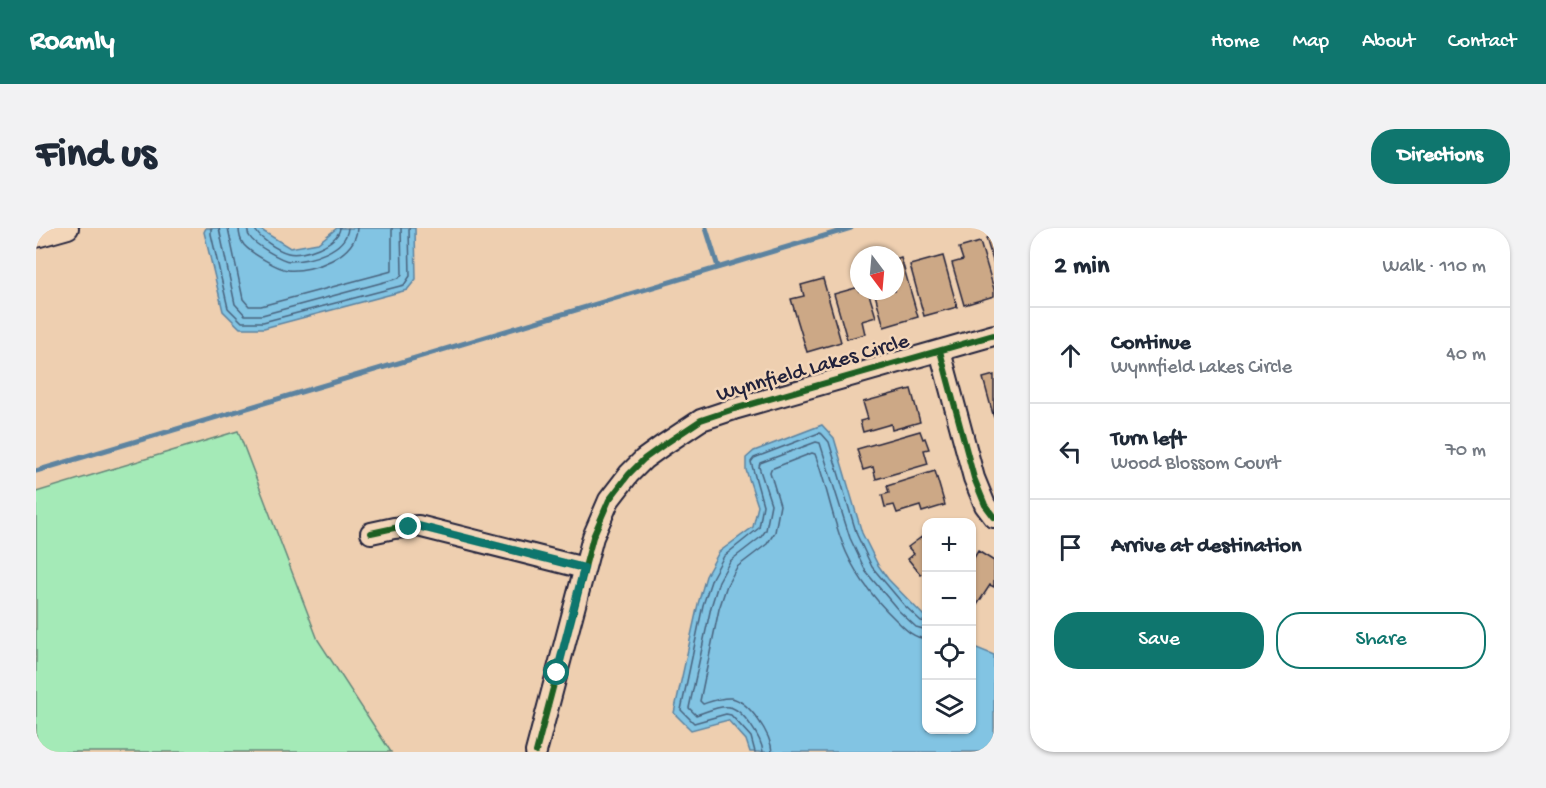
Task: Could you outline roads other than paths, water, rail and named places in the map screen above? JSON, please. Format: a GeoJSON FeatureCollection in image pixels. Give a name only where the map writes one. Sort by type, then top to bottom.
{"type":"FeatureCollection","features":[{"type":"Feature","properties":{"kind":"street"},"geometry":{"type":"LineString","coordinates":[[36,237],[68,228]]}},
{"type":"Feature","properties":{"kind":"street","name":"Wynnfield Lakes Circle"},"geometry":{"type":"LineString","coordinates":[[536,752],[596,528],[615,492],[644,459],[701,420],[994,335]]}},
{"type":"Feature","properties":{"kind":"street"},"geometry":{"type":"LineString","coordinates":[[940,351],[974,478],[985,505],[994,517]]}},
{"type":"Feature","properties":{"kind":"street"},"geometry":{"type":"LineString","coordinates":[[371,533],[418,526],[584,568]]}},
{"type":"Feature","properties":{"kind":"water"},"geometry":{"type":"Polygon","coordinates":[[[206,228],[258,228],[290,248],[318,243],[337,228],[415,228],[416,279],[407,290],[264,328],[240,328],[223,311],[204,232],[206,228]]]}},
{"type":"Feature","properties":{"kind":"water"},"geometry":{"type":"Polygon","coordinates":[[[822,425],[834,438],[862,533],[878,565],[888,579],[922,614],[922,734],[976,734],[976,648],[994,655],[994,752],[750,752],[746,740],[728,720],[691,730],[674,713],[706,576],[719,552],[753,527],[758,506],[746,470],[746,458],[754,451],[822,425]]]}},
{"type":"Feature","properties":{"kind":"waterway"},"geometry":{"type":"LineString","coordinates":[[706,228],[718,267]]}},
{"type":"Feature","properties":{"kind":"waterway"},"geometry":{"type":"LineString","coordinates":[[36,471],[851,228]]}}]}
